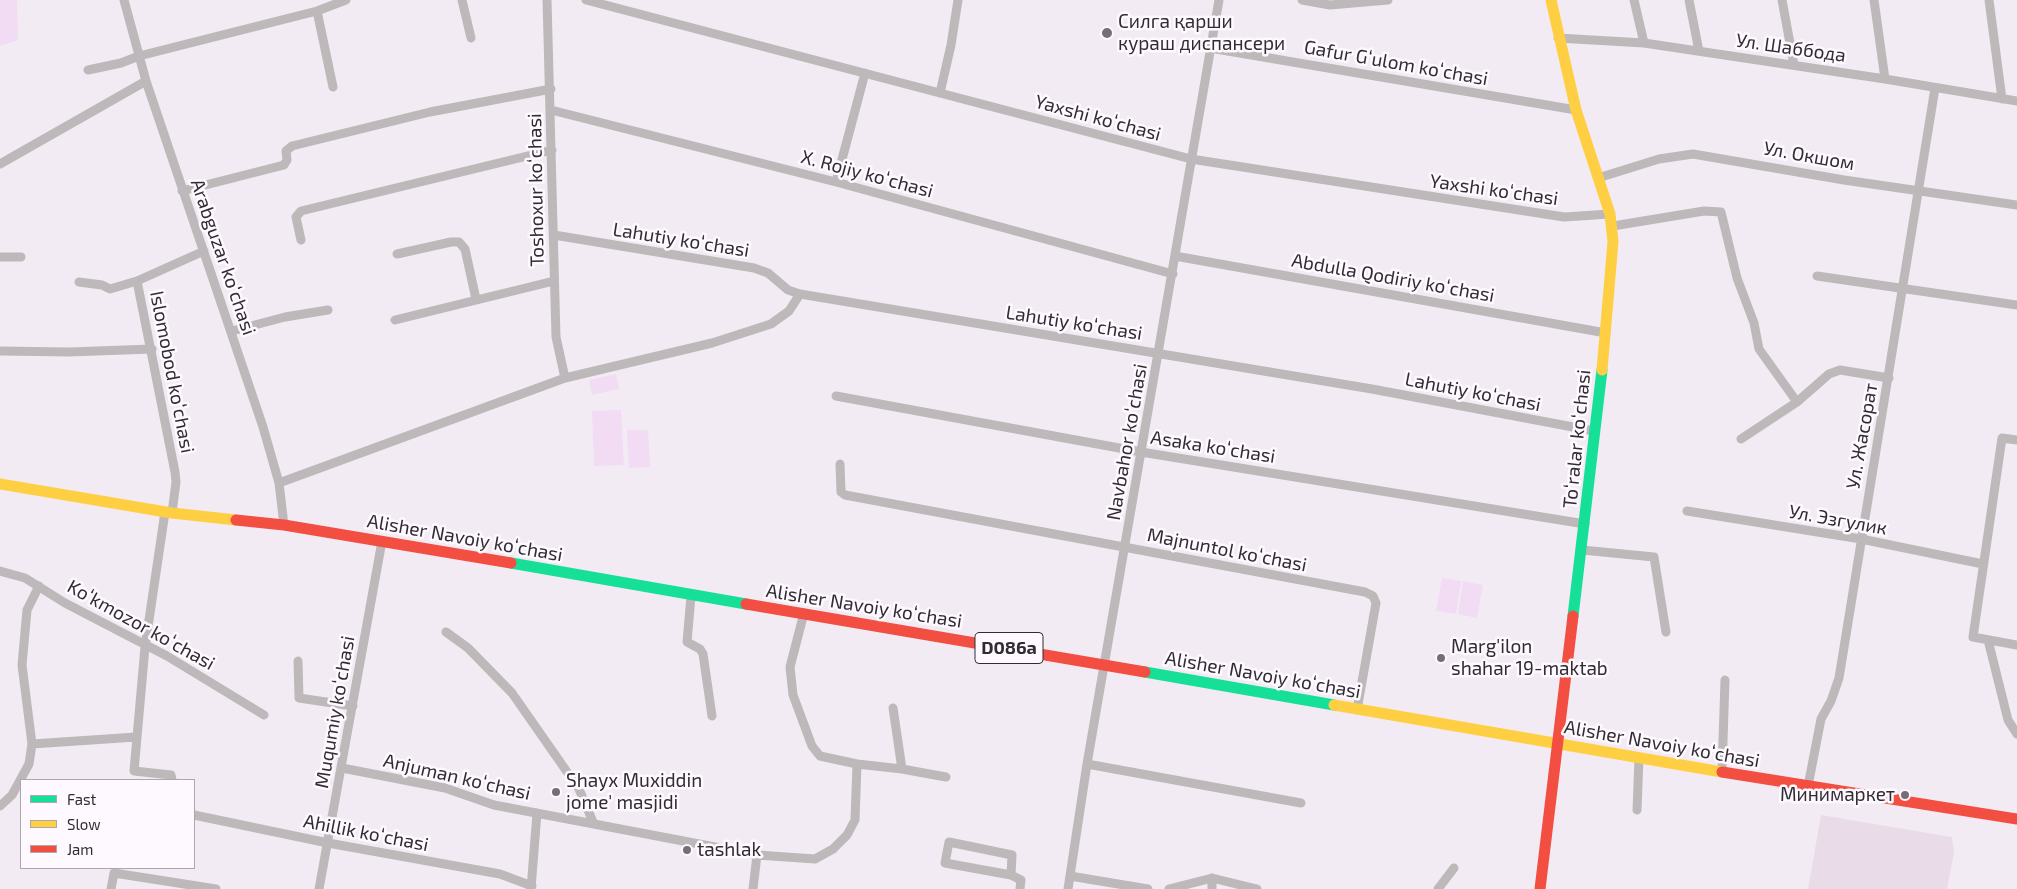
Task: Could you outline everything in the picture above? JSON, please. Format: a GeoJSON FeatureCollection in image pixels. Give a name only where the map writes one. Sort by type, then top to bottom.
{"type":"FeatureCollection","features":[{"type":"Feature","properties":{"kind":"main road","name":"Toʻralar koʻchasi"},"geometry":{"type":"LineString","coordinates":[[1540,889],[1582,550],[1606,333],[1611,220],[1576,110],[1558,38],[1551,0]]}},
{"type":"Feature","properties":{"kind":"main road","name":"Alisher Navoiy koʻchasi"},"geometry":{"type":"LineString","coordinates":[[0,484],[169,513],[284,525],[382,541],[691,596],[804,613],[1639,758],[2017,819]]}},
{"type":"Feature","properties":{"kind":"street","name":"Arabguzar koʻchasi"},"geometry":{"type":"LineString","coordinates":[[124,0],[146,81],[182,191],[232,332],[279,483],[284,525]]}},
{"type":"Feature","properties":{"kind":"street"},"geometry":{"type":"LineString","coordinates":[[88,70],[317,11],[346,0]]}},
{"type":"Feature","properties":{"kind":"street"},"geometry":{"type":"LineString","coordinates":[[462,0],[471,38]]}},
{"type":"Feature","properties":{"kind":"street","name":"Toshoxur koʻchasi"},"geometry":{"type":"LineString","coordinates":[[548,0],[556,337],[565,378]]}},
{"type":"Feature","properties":{"kind":"street","name":"Yaxshi koʻchasi"},"geometry":{"type":"LineString","coordinates":[[586,0],[1190,159],[1564,217],[1611,220],[1704,211],[1721,212],[1737,278],[1754,323],[1759,349],[1797,402]]}},
{"type":"Feature","properties":{"kind":"street"},"geometry":{"type":"LineString","coordinates":[[940,92],[951,46],[958,0]]}},
{"type":"Feature","properties":{"kind":"street","name":"Navbahor koʻchasi"},"geometry":{"type":"LineString","coordinates":[[1068,889],[1087,764],[1173,274],[1190,159],[1219,0]]}},
{"type":"Feature","properties":{"kind":"street"},"geometry":{"type":"LineString","coordinates":[[1302,0],[1330,5],[1388,0]]}},
{"type":"Feature","properties":{"kind":"street"},"geometry":{"type":"LineString","coordinates":[[1634,0],[1644,44]]}},
{"type":"Feature","properties":{"kind":"street"},"geometry":{"type":"LineString","coordinates":[[1689,0],[1699,51]]}},
{"type":"Feature","properties":{"kind":"street"},"geometry":{"type":"LineString","coordinates":[[1782,0],[1794,65]]}},
{"type":"Feature","properties":{"kind":"street"},"geometry":{"type":"LineString","coordinates":[[1874,0],[1885,79]]}},
{"type":"Feature","properties":{"kind":"street"},"geometry":{"type":"LineString","coordinates":[[1989,0],[2002,99]]}},
{"type":"Feature","properties":{"kind":"street"},"geometry":{"type":"LineString","coordinates":[[317,11],[333,87]]}},
{"type":"Feature","properties":{"kind":"street","name":"Ул. Шаббода"},"geometry":{"type":"LineString","coordinates":[[1558,38],[1644,44],[1699,51],[2017,101]]}},
{"type":"Feature","properties":{"kind":"street","name":"Gafur Gʻulom koʻchasi"},"geometry":{"type":"LineString","coordinates":[[1210,48],[1576,110]]}},
{"type":"Feature","properties":{"kind":"street"},"geometry":{"type":"LineString","coordinates":[[836,182],[865,73]]}},
{"type":"Feature","properties":{"kind":"street"},"geometry":{"type":"LineString","coordinates":[[0,164],[146,81]]}},
{"type":"Feature","properties":{"kind":"street","name":"Ул. Жасорат"},"geometry":{"type":"LineString","coordinates":[[1808,786],[1822,719],[1839,678],[1936,88]]}},
{"type":"Feature","properties":{"kind":"street"},"geometry":{"type":"LineString","coordinates":[[182,191],[284,165],[286,162],[286,151],[292,146],[430,112],[551,89]]}},
{"type":"Feature","properties":{"kind":"street","name":"X. Rojiy koʻchasi"},"geometry":{"type":"LineString","coordinates":[[551,110],[836,182],[1173,274]]}},
{"type":"Feature","properties":{"kind":"street"},"geometry":{"type":"LineString","coordinates":[[301,240],[296,217],[301,211],[552,150]]}},
{"type":"Feature","properties":{"kind":"street","name":"Ул. Окшом"},"geometry":{"type":"LineString","coordinates":[[1598,178],[1659,158],[1693,154],[2017,205]]}},
{"type":"Feature","properties":{"kind":"street","name":"Lahutiy koʻchasi"},"geometry":{"type":"LineString","coordinates":[[554,235],[754,268],[768,273],[788,290],[800,294],[1372,390],[1594,431]]}},
{"type":"Feature","properties":{"kind":"street"},"geometry":{"type":"LineString","coordinates":[[397,254],[451,242],[459,242],[465,249],[476,299]]}},
{"type":"Feature","properties":{"kind":"street","name":"Islomobod koʻchasi"},"geometry":{"type":"LineString","coordinates":[[172,779],[171,775],[134,771],[145,646],[176,482],[152,349],[137,281],[204,251]]}},
{"type":"Feature","properties":{"kind":"street","name":"Abdulla Qodiriy koʻchasi"},"geometry":{"type":"LineString","coordinates":[[1175,256],[1606,333]]}},
{"type":"Feature","properties":{"kind":"street"},"geometry":{"type":"LineString","coordinates":[[0,257],[21,257]]}},
{"type":"Feature","properties":{"kind":"street"},"geometry":{"type":"LineString","coordinates":[[1817,276],[2017,305]]}},
{"type":"Feature","properties":{"kind":"street"},"geometry":{"type":"LineString","coordinates":[[79,282],[102,285],[110,289],[137,281]]}},
{"type":"Feature","properties":{"kind":"street"},"geometry":{"type":"LineString","coordinates":[[395,320],[554,281]]}},
{"type":"Feature","properties":{"kind":"street"},"geometry":{"type":"LineString","coordinates":[[279,483],[565,378],[712,343],[770,324],[790,311],[800,294]]}},
{"type":"Feature","properties":{"kind":"street"},"geometry":{"type":"LineString","coordinates":[[232,332],[292,315],[328,310]]}},
{"type":"Feature","properties":{"kind":"street"},"geometry":{"type":"LineString","coordinates":[[0,351],[69,352],[152,349]]}},
{"type":"Feature","properties":{"kind":"street"},"geometry":{"type":"LineString","coordinates":[[1741,439],[1797,402],[1829,374],[1840,370],[1888,378]]}},
{"type":"Feature","properties":{"kind":"street","name":"Asaka koʻchasi"},"geometry":{"type":"LineString","coordinates":[[836,396],[1141,452],[1585,524]]}},
{"type":"Feature","properties":{"kind":"street"},"geometry":{"type":"LineString","coordinates":[[2017,440],[2002,438],[1973,637],[2017,645]]}},
{"type":"Feature","properties":{"kind":"street","name":"Majnuntol koʻchasi"},"geometry":{"type":"LineString","coordinates":[[840,464],[841,492],[845,495],[1365,592],[1374,596],[1376,603],[1357,710]]}},
{"type":"Feature","properties":{"kind":"street","name":"Ул. Эзгулик"},"geometry":{"type":"LineString","coordinates":[[1687,512],[1861,539],[1983,564]]}},
{"type":"Feature","properties":{"kind":"street","name":"Muqumiy koʻchasi"},"geometry":{"type":"LineString","coordinates":[[319,889],[382,541]]}},
{"type":"Feature","properties":{"kind":"street"},"geometry":{"type":"LineString","coordinates":[[1582,550],[1654,557],[1666,632]]}},
{"type":"Feature","properties":{"kind":"street","name":"Koʻkmozor koʻchasi"},"geometry":{"type":"LineString","coordinates":[[0,572],[26,578],[65,603],[167,656],[264,715]]}},
{"type":"Feature","properties":{"kind":"street"},"geometry":{"type":"LineString","coordinates":[[22,779],[29,764],[32,744],[22,665],[26,610],[39,586]]}},
{"type":"Feature","properties":{"kind":"street"},"geometry":{"type":"LineString","coordinates":[[691,596],[687,642],[700,649],[703,654],[712,716]]}},
{"type":"Feature","properties":{"kind":"street"},"geometry":{"type":"LineString","coordinates":[[804,613],[790,667],[793,695],[812,746],[820,756],[857,764],[902,769],[946,777]]}},
{"type":"Feature","properties":{"kind":"street"},"geometry":{"type":"LineString","coordinates":[[446,632],[468,648],[512,693],[579,789],[593,822]]}},
{"type":"Feature","properties":{"kind":"street"},"geometry":{"type":"LineString","coordinates":[[1988,640],[2008,720],[2017,734]]}},
{"type":"Feature","properties":{"kind":"street"},"geometry":{"type":"LineString","coordinates":[[298,661],[300,698],[353,706]]}},
{"type":"Feature","properties":{"kind":"street"},"geometry":{"type":"LineString","coordinates":[[1722,772],[1725,680]]}},
{"type":"Feature","properties":{"kind":"street"},"geometry":{"type":"LineString","coordinates":[[892,708],[902,769]]}},
{"type":"Feature","properties":{"kind":"street"},"geometry":{"type":"LineString","coordinates":[[32,744],[136,737]]}},
{"type":"Feature","properties":{"kind":"street"},"geometry":{"type":"LineString","coordinates":[[1637,810],[1639,758]]}},
{"type":"Feature","properties":{"kind":"street","name":"Anjuman koʻchasi"},"geometry":{"type":"LineString","coordinates":[[342,768],[445,788],[494,805],[593,822],[757,855],[815,859],[833,848],[846,835],[856,820],[857,764]]}},
{"type":"Feature","properties":{"kind":"street"},"geometry":{"type":"LineString","coordinates":[[1087,764],[1301,803]]}},
{"type":"Feature","properties":{"kind":"street"},"geometry":{"type":"LineString","coordinates":[[0,806],[20,782]]}},
{"type":"Feature","properties":{"kind":"street"},"geometry":{"type":"LineString","coordinates":[[531,887],[537,813]]}},
{"type":"Feature","properties":{"kind":"street","name":"Ahillik koʻchasi"},"geometry":{"type":"LineString","coordinates":[[195,815],[328,843],[500,874],[531,887]]}},
{"type":"Feature","properties":{"kind":"street"},"geometry":{"type":"LineString","coordinates":[[1011,875],[1012,854],[949,842],[945,863],[1011,875],[1021,880],[1020,889]]}},
{"type":"Feature","properties":{"kind":"street"},"geometry":{"type":"LineString","coordinates":[[753,889],[757,855]]}},
{"type":"Feature","properties":{"kind":"street"},"geometry":{"type":"LineString","coordinates":[[1438,889],[1454,868]]}},
{"type":"Feature","properties":{"kind":"street"},"geometry":{"type":"LineString","coordinates":[[111,889],[114,873],[216,889]]}},
{"type":"Feature","properties":{"kind":"street"},"geometry":{"type":"LineString","coordinates":[[1070,876],[1148,889]]}},
{"type":"Feature","properties":{"kind":"street"},"geometry":{"type":"LineString","coordinates":[[1169,889],[1212,878],[1257,889]]}},
{"type":"Feature","properties":{"kind":"street"},"geometry":{"type":"LineString","coordinates":[[1212,878],[1212,889]]}},
{"type":"Feature","properties":{"kind":"shaded area"},"geometry":{"type":"Polygon","coordinates":[[[0,0],[17,0],[18,40],[0,46],[0,0]]]}},
{"type":"Feature","properties":{"kind":"shaded area"},"geometry":{"type":"Polygon","coordinates":[[[616,374],[619,389],[592,395],[589,380],[616,374]]]}},
{"type":"Feature","properties":{"kind":"shaded area"},"geometry":{"type":"Polygon","coordinates":[[[621,410],[624,465],[594,466],[592,411],[621,410]]]}},
{"type":"Feature","properties":{"kind":"shaded area"},"geometry":{"type":"Polygon","coordinates":[[[627,430],[648,430],[650,467],[629,468],[627,430]]]}},
{"type":"Feature","properties":{"kind":"shaded area"},"geometry":{"type":"Polygon","coordinates":[[[1442,578],[1461,581],[1456,614],[1436,611],[1442,578]]]}},
{"type":"Feature","properties":{"kind":"shaded area"},"geometry":{"type":"Polygon","coordinates":[[[1463,581],[1483,585],[1477,618],[1458,614],[1463,581]]]}},
{"type":"Feature","properties":{"kind":"shaded area"},"geometry":{"type":"Polygon","coordinates":[[[1821,815],[1952,837],[1954,853],[1947,889],[1808,889],[1821,815]]]}},
{"type":"Feature","properties":{"kind":"traffic: fast"},"geometry":{"type":"LineString","coordinates":[[1573,616],[1602,370]]}},
{"type":"Feature","properties":{"kind":"traffic: fast"},"geometry":{"type":"LineString","coordinates":[[511,563],[746,604]]}},
{"type":"Feature","properties":{"kind":"traffic: fast"},"geometry":{"type":"LineString","coordinates":[[1145,672],[1334,705]]}},
{"type":"Feature","properties":{"kind":"traffic: slow"},"geometry":{"type":"LineString","coordinates":[[1551,0],[1576,110],[1610,214],[1613,242],[1602,370]]}},
{"type":"Feature","properties":{"kind":"traffic: slow"},"geometry":{"type":"LineString","coordinates":[[0,484],[172,513],[236,520]]}},
{"type":"Feature","properties":{"kind":"traffic: slow"},"geometry":{"type":"LineString","coordinates":[[1334,705],[1722,772]]}},
{"type":"Feature","properties":{"kind":"traffic: jam"},"geometry":{"type":"LineString","coordinates":[[236,520],[284,525],[511,563]]}},
{"type":"Feature","properties":{"kind":"traffic: jam"},"geometry":{"type":"LineString","coordinates":[[746,604],[1145,672]]}},
{"type":"Feature","properties":{"kind":"traffic: jam"},"geometry":{"type":"LineString","coordinates":[[1540,889],[1573,616]]}},
{"type":"Feature","properties":{"kind":"traffic: jam"},"geometry":{"type":"LineString","coordinates":[[1722,772],[2017,819]]}},
{"type":"Feature","properties":{"kind":"place","name":"Силга қарши кураш диспансери"},"geometry":{"type":"Point","coordinates":[1107,33]}},
{"type":"Feature","properties":{"kind":"place","name":"Marg'ilon shahar 19-maktab"},"geometry":{"type":"Point","coordinates":[1441,658]}},
{"type":"Feature","properties":{"kind":"place","name":"Shayx Muxiddin jome' masjidi"},"geometry":{"type":"Point","coordinates":[556,792]}},
{"type":"Feature","properties":{"kind":"place","name":"Минимаркет"},"geometry":{"type":"Point","coordinates":[1905,795]}},
{"type":"Feature","properties":{"kind":"place","name":"tashlak"},"geometry":{"type":"Point","coordinates":[687,850]}}]}
